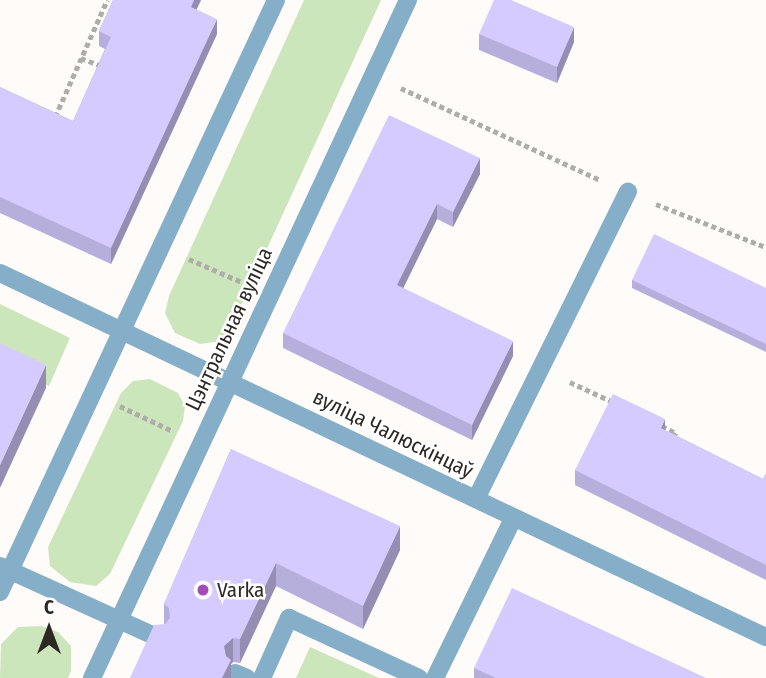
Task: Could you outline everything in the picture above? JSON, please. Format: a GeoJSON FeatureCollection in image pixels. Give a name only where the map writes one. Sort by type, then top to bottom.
{"type":"FeatureCollection","features":[{"type":"Feature","properties":{"kind":"street"},"geometry":{"type":"LineString","coordinates":[[0,592],[5,568],[93,393],[276,0]]}},
{"type":"Feature","properties":{"kind":"street","name":"Цэнтральная вуліца"},"geometry":{"type":"LineString","coordinates":[[92,678],[408,0]]}},
{"type":"Feature","properties":{"kind":"street"},"geometry":{"type":"LineString","coordinates":[[476,499],[628,192]]}},
{"type":"Feature","properties":{"kind":"street","name":"вуліца Чалюскінцаў"},"geometry":{"type":"LineString","coordinates":[[0,273],[766,637]]}},
{"type":"Feature","properties":{"kind":"street"},"geometry":{"type":"LineString","coordinates":[[435,678],[514,517]]}},
{"type":"Feature","properties":{"kind":"street"},"geometry":{"type":"LineString","coordinates":[[5,568],[159,638]]}},
{"type":"Feature","properties":{"kind":"street"},"geometry":{"type":"LineString","coordinates":[[262,678],[289,618],[419,678]]}},
{"type":"Feature","properties":{"kind":"path"},"geometry":{"type":"LineString","coordinates":[[54,118],[107,0]]}},
{"type":"Feature","properties":{"kind":"path"},"geometry":{"type":"LineString","coordinates":[[81,58],[104,67]]}},
{"type":"Feature","properties":{"kind":"path"},"geometry":{"type":"LineString","coordinates":[[370,80],[396,86],[628,192],[766,247]]}},
{"type":"Feature","properties":{"kind":"path"},"geometry":{"type":"LineString","coordinates":[[42,113],[54,118],[59,128]]}},
{"type":"Feature","properties":{"kind":"path"},"geometry":{"type":"LineString","coordinates":[[160,247],[271,294]]}},
{"type":"Feature","properties":{"kind":"path"},"geometry":{"type":"LineString","coordinates":[[541,368],[615,403]]}},
{"type":"Feature","properties":{"kind":"path"},"geometry":{"type":"LineString","coordinates":[[93,393],[201,444]]}},
{"type":"Feature","properties":{"kind":"path"},"geometry":{"type":"LineString","coordinates":[[652,421],[676,433],[669,448]]}},
{"type":"Feature","properties":{"kind":"green space"},"geometry":{"type":"Polygon","coordinates":[[[304,0],[381,0],[232,325],[221,341],[200,344],[175,333],[165,313],[169,296],[304,0]]]}},
{"type":"Feature","properties":{"kind":"green space"},"geometry":{"type":"Polygon","coordinates":[[[0,304],[70,338],[49,386],[0,363],[0,304]]]}},
{"type":"Feature","properties":{"kind":"green space"},"geometry":{"type":"Polygon","coordinates":[[[150,379],[178,393],[185,406],[183,421],[110,574],[96,586],[70,582],[50,566],[48,547],[121,393],[133,381],[150,379]]]}},
{"type":"Feature","properties":{"kind":"green space"},"geometry":{"type":"Polygon","coordinates":[[[41,626],[58,632],[71,646],[71,671],[68,678],[0,678],[1,644],[18,627],[41,626]]]}},
{"type":"Feature","properties":{"kind":"green space"},"geometry":{"type":"Polygon","coordinates":[[[310,647],[379,678],[296,678],[310,647]]]}},
{"type":"Feature","properties":{"kind":"building"},"geometry":{"type":"Polygon","coordinates":[[[113,0],[194,0],[191,7],[217,19],[111,248],[0,197],[0,87],[73,121],[111,37],[99,31],[113,0]]]}},
{"type":"Feature","properties":{"kind":"building"},"geometry":{"type":"Polygon","coordinates":[[[494,0],[511,0],[574,27],[557,67],[479,34],[494,0]]]}},
{"type":"Feature","properties":{"kind":"building"},"geometry":{"type":"Polygon","coordinates":[[[389,115],[480,158],[453,212],[437,204],[397,285],[513,341],[472,425],[283,333],[389,115]]]}},
{"type":"Feature","properties":{"kind":"building"},"geometry":{"type":"Polygon","coordinates":[[[654,234],[766,288],[766,344],[632,280],[654,234]]]}},
{"type":"Feature","properties":{"kind":"building"},"geometry":{"type":"Polygon","coordinates":[[[0,343],[46,365],[0,465],[0,343]]]}},
{"type":"Feature","properties":{"kind":"building"},"geometry":{"type":"Polygon","coordinates":[[[613,394],[665,419],[661,428],[763,479],[766,473],[766,565],[575,470],[613,394]]]}},
{"type":"Feature","properties":{"kind":"building"},"geometry":{"type":"Polygon","coordinates":[[[231,449],[400,526],[363,606],[276,563],[240,639],[233,638],[224,646],[226,656],[231,660],[222,678],[130,678],[154,625],[165,624],[170,618],[169,608],[164,604],[231,449]]]}},
{"type":"Feature","properties":{"kind":"building"},"geometry":{"type":"Polygon","coordinates":[[[512,588],[706,678],[496,678],[474,668],[512,588]]]}},
{"type":"Feature","properties":{"kind":"place","name":"Varka"},"geometry":{"type":"Point","coordinates":[203,590]}}]}
